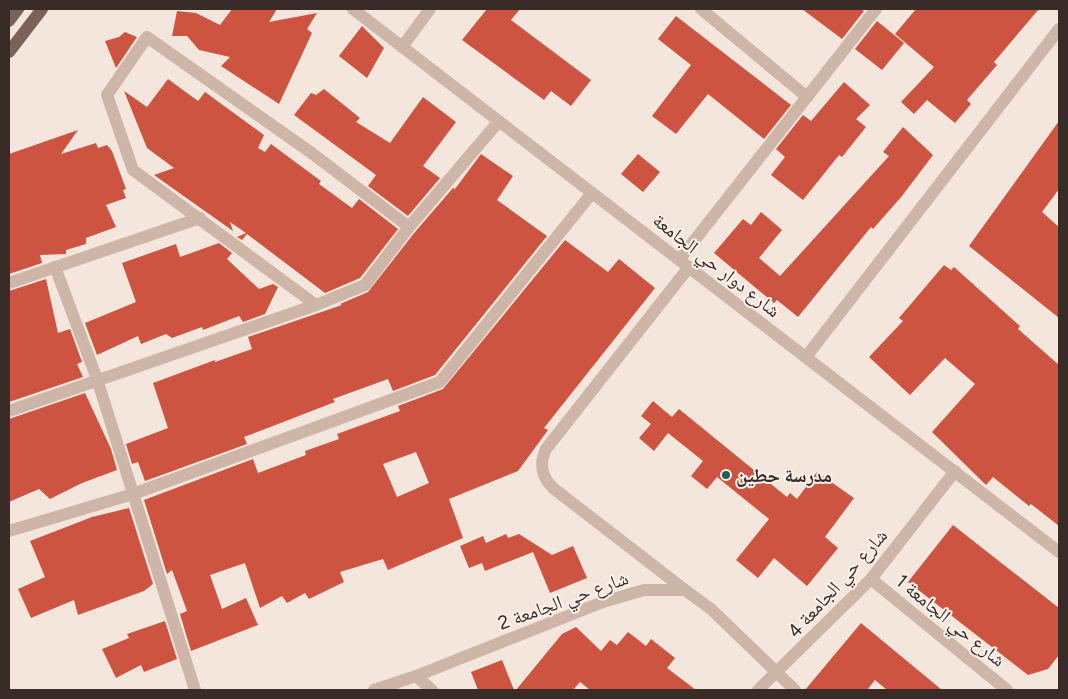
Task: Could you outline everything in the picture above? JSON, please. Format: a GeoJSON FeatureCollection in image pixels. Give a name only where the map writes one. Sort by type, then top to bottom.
{"type":"FeatureCollection","features":[{"type":"Feature","properties":{"kind":"main road"},"geometry":{"type":"LineString","coordinates":[[9,21],[18,9]]}},
{"type":"Feature","properties":{"kind":"main road"},"geometry":{"type":"LineString","coordinates":[[9,52],[42,9]]}},
{"type":"Feature","properties":{"kind":"street","name":"شارع دوار حي الجامعة"},"geometry":{"type":"LineString","coordinates":[[353,9],[1059,552]]}},
{"type":"Feature","properties":{"kind":"street"},"geometry":{"type":"LineString","coordinates":[[402,47],[430,9]]}},
{"type":"Feature","properties":{"kind":"street"},"geometry":{"type":"LineString","coordinates":[[701,9],[716,14],[806,97]]}},
{"type":"Feature","properties":{"kind":"street"},"geometry":{"type":"LineString","coordinates":[[795,690],[711,609],[553,488],[543,474],[541,466],[546,450],[806,97],[876,9]]}},
{"type":"Feature","properties":{"kind":"street"},"geometry":{"type":"LineString","coordinates":[[806,357],[1059,29]]}},
{"type":"Feature","properties":{"kind":"street"},"geometry":{"type":"LineString","coordinates":[[316,305],[133,170],[107,95],[147,37],[314,154],[409,226]]}},
{"type":"Feature","properties":{"kind":"street"},"geometry":{"type":"LineString","coordinates":[[1049,44],[1059,52]]}},
{"type":"Feature","properties":{"kind":"street"},"geometry":{"type":"LineString","coordinates":[[9,411],[97,379],[316,305],[365,284],[409,226],[499,121]]}},
{"type":"Feature","properties":{"kind":"street"},"geometry":{"type":"LineString","coordinates":[[9,531],[133,494],[440,382],[592,193]]}},
{"type":"Feature","properties":{"kind":"street"},"geometry":{"type":"LineString","coordinates":[[9,283],[200,218]]}},
{"type":"Feature","properties":{"kind":"street"},"geometry":{"type":"LineString","coordinates":[[55,267],[97,379],[195,690]]}},
{"type":"Feature","properties":{"kind":"street","name":"شارع حي الجامعة 4"},"geometry":{"type":"LineString","coordinates":[[758,690],[778,674],[871,579],[955,471]]}},
{"type":"Feature","properties":{"kind":"street","name":"شارع حي الجامعة 1"},"geometry":{"type":"LineString","coordinates":[[871,579],[1007,690]]}},
{"type":"Feature","properties":{"kind":"street","name":"شارع حي الجامعة 2"},"geometry":{"type":"LineString","coordinates":[[374,690],[416,676],[602,602],[644,590],[685,590]]}},
{"type":"Feature","properties":{"kind":"street"},"geometry":{"type":"LineString","coordinates":[[416,676],[432,690]]}},
{"type":"Feature","properties":{"kind":"building"},"geometry":{"type":"Polygon","coordinates":[[[232,9],[277,9],[269,22],[317,13],[307,29],[312,33],[279,104],[221,66],[230,57],[199,50],[187,36],[172,36],[177,11],[196,13],[220,25],[232,9]]]}},
{"type":"Feature","properties":{"kind":"building"},"geometry":{"type":"Polygon","coordinates":[[[487,9],[520,9],[511,20],[591,80],[571,106],[551,91],[544,100],[462,40],[487,9]]]}},
{"type":"Feature","properties":{"kind":"building"},"geometry":{"type":"Polygon","coordinates":[[[802,9],[860,9],[864,11],[842,39],[802,9]]]}},
{"type":"Feature","properties":{"kind":"building"},"geometry":{"type":"Polygon","coordinates":[[[916,9],[1039,9],[994,62],[997,65],[967,100],[971,104],[955,123],[927,100],[914,114],[901,102],[934,67],[895,34],[916,9]]]}},
{"type":"Feature","properties":{"kind":"building"},"geometry":{"type":"Polygon","coordinates":[[[676,16],[791,105],[764,139],[708,94],[676,134],[652,116],[691,65],[658,39],[676,16]]]}},
{"type":"Feature","properties":{"kind":"building"},"geometry":{"type":"Polygon","coordinates":[[[877,21],[904,43],[882,70],[855,49],[877,21]]]}},
{"type":"Feature","properties":{"kind":"building"},"geometry":{"type":"Polygon","coordinates":[[[362,26],[384,48],[367,78],[339,56],[362,26]]]}},
{"type":"Feature","properties":{"kind":"building"},"geometry":{"type":"Polygon","coordinates":[[[125,32],[137,37],[116,68],[105,41],[119,37],[125,32]]]}},
{"type":"Feature","properties":{"kind":"building"},"geometry":{"type":"Polygon","coordinates":[[[168,79],[198,101],[205,92],[264,135],[258,148],[265,152],[271,144],[321,181],[319,184],[352,208],[359,199],[398,229],[360,278],[325,293],[247,234],[242,240],[237,237],[246,233],[230,222],[233,231],[154,175],[174,168],[147,148],[124,91],[147,107],[168,79]]]}},
{"type":"Feature","properties":{"kind":"building"},"geometry":{"type":"Polygon","coordinates":[[[844,82],[870,105],[856,119],[866,127],[842,157],[839,155],[803,200],[771,175],[785,157],[776,149],[803,115],[811,121],[844,82]]]}},
{"type":"Feature","properties":{"kind":"building"},"geometry":{"type":"Polygon","coordinates":[[[324,89],[360,118],[356,122],[390,143],[423,97],[456,122],[423,166],[440,178],[408,216],[368,186],[376,175],[294,115],[311,93],[316,95],[324,89]]]}},
{"type":"Feature","properties":{"kind":"building"},"geometry":{"type":"Polygon","coordinates":[[[1059,121],[1059,189],[1042,212],[1059,227],[1059,318],[969,246],[1059,121]]]}},
{"type":"Feature","properties":{"kind":"building"},"geometry":{"type":"Polygon","coordinates":[[[903,127],[933,155],[902,196],[873,229],[871,227],[798,317],[777,300],[774,303],[714,253],[743,219],[751,225],[761,212],[782,230],[759,258],[780,276],[889,156],[883,152],[903,127]]]}},
{"type":"Feature","properties":{"kind":"building"},"geometry":{"type":"Polygon","coordinates":[[[78,130],[61,154],[96,143],[98,148],[107,145],[112,151],[126,189],[123,190],[126,198],[106,205],[116,227],[86,238],[86,244],[66,250],[66,254],[40,255],[42,263],[9,274],[9,154],[78,130]]]}},
{"type":"Feature","properties":{"kind":"building"},"geometry":{"type":"Polygon","coordinates":[[[481,154],[513,176],[497,200],[547,236],[435,375],[393,391],[388,379],[333,399],[335,402],[244,437],[247,444],[145,481],[138,462],[132,464],[126,444],[168,428],[153,383],[215,360],[215,362],[252,349],[248,337],[342,305],[340,304],[368,292],[415,232],[453,188],[455,189],[481,154]]]}},
{"type":"Feature","properties":{"kind":"building"},"geometry":{"type":"Polygon","coordinates":[[[638,154],[660,172],[643,192],[621,174],[638,154]]]}},
{"type":"Feature","properties":{"kind":"building"},"geometry":{"type":"Polygon","coordinates":[[[565,240],[608,272],[619,259],[655,288],[544,428],[548,430],[518,471],[449,499],[463,538],[388,570],[383,559],[340,572],[344,582],[309,599],[305,593],[287,603],[282,596],[260,608],[245,563],[210,575],[222,609],[246,598],[258,625],[191,651],[180,614],[187,611],[172,570],[167,574],[144,500],[253,459],[258,473],[306,455],[305,451],[339,439],[337,434],[400,411],[398,406],[443,389],[565,240]],[[416,452],[383,464],[397,497],[429,483],[416,452]]]}},
{"type":"Feature","properties":{"kind":"building"},"geometry":{"type":"Polygon","coordinates":[[[219,243],[232,253],[227,259],[259,289],[273,284],[278,287],[265,314],[243,322],[239,316],[203,330],[202,327],[172,338],[166,334],[141,344],[138,336],[97,355],[85,323],[136,302],[122,263],[176,244],[180,257],[219,243]]]}},
{"type":"Feature","properties":{"kind":"building"},"geometry":{"type":"Polygon","coordinates":[[[944,265],[951,270],[954,267],[1020,326],[1018,329],[1059,365],[1059,526],[1031,504],[1029,506],[993,477],[986,485],[932,432],[975,384],[945,358],[910,395],[869,357],[903,321],[899,318],[944,265]]]}},
{"type":"Feature","properties":{"kind":"building"},"geometry":{"type":"Polygon","coordinates":[[[46,279],[58,333],[70,329],[82,362],[77,364],[83,377],[9,402],[9,291],[46,279]]]}},
{"type":"Feature","properties":{"kind":"building"},"geometry":{"type":"Polygon","coordinates":[[[85,393],[111,449],[117,470],[82,483],[50,499],[39,489],[9,502],[9,419],[85,393]]]}},
{"type":"Feature","properties":{"kind":"building"},"geometry":{"type":"Polygon","coordinates":[[[653,401],[672,417],[679,409],[787,497],[790,493],[797,499],[817,472],[854,498],[825,537],[838,548],[807,586],[774,558],[758,578],[736,560],[769,519],[717,477],[707,489],[691,476],[703,461],[668,433],[654,451],[639,438],[651,424],[641,416],[653,401]]]}},
{"type":"Feature","properties":{"kind":"building"},"geometry":{"type":"Polygon","coordinates":[[[129,508],[153,584],[144,591],[78,615],[74,600],[31,618],[18,589],[45,577],[30,541],[92,517],[129,508]]]}},
{"type":"Feature","properties":{"kind":"building"},"geometry":{"type":"Polygon","coordinates":[[[953,525],[1059,608],[1059,655],[1048,669],[1028,675],[908,582],[953,525]]]}},
{"type":"Feature","properties":{"kind":"building"},"geometry":{"type":"Polygon","coordinates":[[[506,534],[508,538],[519,534],[552,555],[573,546],[587,578],[550,593],[533,552],[485,571],[482,563],[469,568],[460,546],[483,536],[486,543],[506,534]]]}},
{"type":"Feature","properties":{"kind":"building"},"geometry":{"type":"Polygon","coordinates":[[[165,621],[177,659],[144,672],[141,665],[116,678],[102,649],[129,638],[127,634],[165,621]]]}},
{"type":"Feature","properties":{"kind":"building"},"geometry":{"type":"Polygon","coordinates":[[[861,623],[942,690],[887,690],[875,680],[867,690],[805,690],[861,623]]]}},
{"type":"Feature","properties":{"kind":"building"},"geometry":{"type":"Polygon","coordinates":[[[576,627],[601,651],[610,640],[617,645],[628,632],[646,646],[651,639],[675,658],[667,668],[696,690],[590,690],[580,682],[573,690],[516,690],[562,634],[576,627]]]}},
{"type":"Feature","properties":{"kind":"building"},"geometry":{"type":"Polygon","coordinates":[[[502,660],[514,690],[478,690],[471,672],[502,660]]]}},
{"type":"Feature","properties":{"kind":"place","name":"مدرسة حطين"},"geometry":{"type":"Point","coordinates":[726,475]}}]}
